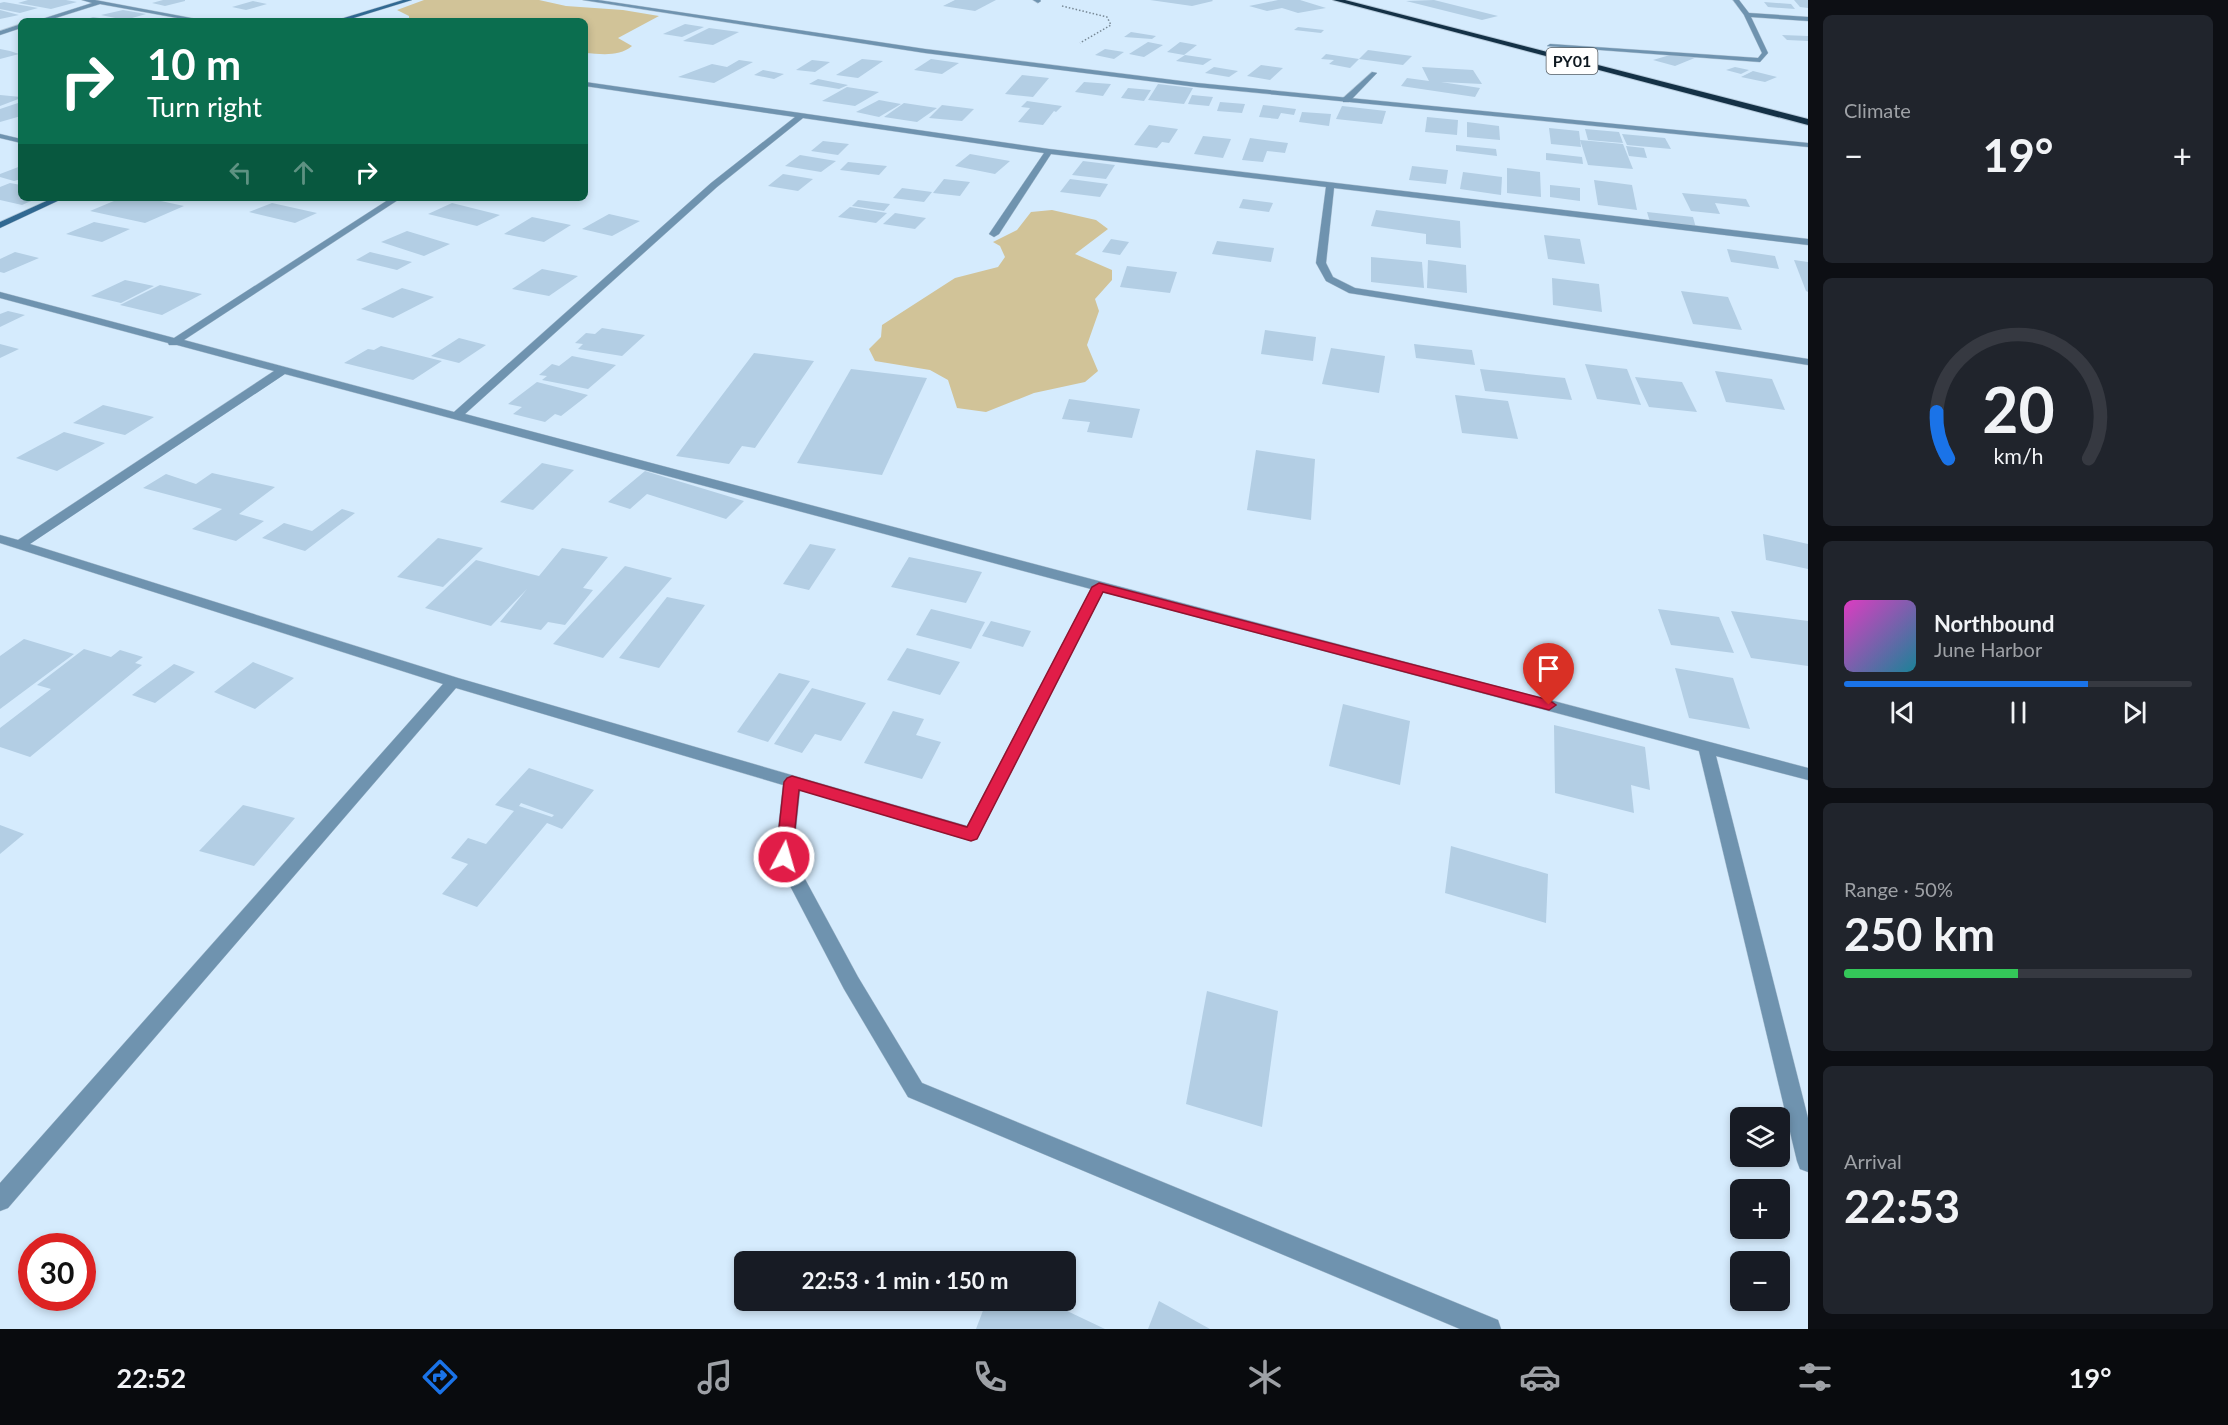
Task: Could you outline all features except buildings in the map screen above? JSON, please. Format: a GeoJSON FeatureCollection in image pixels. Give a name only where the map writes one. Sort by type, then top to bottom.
{"type":"FeatureCollection","features":[{"type":"Feature","properties":{"kind":"highway","name":"PY01"},"geometry":{"type":"LineString","coordinates":[[1337,0],[1808,122]]}},
{"type":"Feature","properties":{"kind":"highway","name":"PY01"},"geometry":{"type":"LineString","coordinates":[[1370,0],[1763,100]]}},
{"type":"Feature","properties":{"kind":"street"},"geometry":{"type":"LineString","coordinates":[[85,0],[186,18]]}},
{"type":"Feature","properties":{"kind":"street"},"geometry":{"type":"LineString","coordinates":[[347,18],[409,0]]}},
{"type":"Feature","properties":{"kind":"street"},"geometry":{"type":"LineString","coordinates":[[586,0],[1040,66],[1197,85],[1808,145]]}},
{"type":"Feature","properties":{"kind":"street"},"geometry":{"type":"LineString","coordinates":[[1550,46],[1760,60],[1765,53],[1747,15],[1736,0]]}},
{"type":"Feature","properties":{"kind":"street"},"geometry":{"type":"LineString","coordinates":[[49,18],[99,3]]}},
{"type":"Feature","properties":{"kind":"street"},"geometry":{"type":"LineString","coordinates":[[1747,15],[1808,19]]}},
{"type":"Feature","properties":{"kind":"street"},"geometry":{"type":"LineString","coordinates":[[0,33],[18,27]]}},
{"type":"Feature","properties":{"kind":"street"},"geometry":{"type":"LineString","coordinates":[[1346,100],[1374,73]]}},
{"type":"Feature","properties":{"kind":"street"},"geometry":{"type":"LineString","coordinates":[[588,84],[1049,151],[1808,243]]}},
{"type":"Feature","properties":{"kind":"street"},"geometry":{"type":"LineString","coordinates":[[455,417],[714,185],[802,115]]}},
{"type":"Feature","properties":{"kind":"street"},"geometry":{"type":"LineString","coordinates":[[0,136],[18,140]]}},
{"type":"Feature","properties":{"kind":"street"},"geometry":{"type":"LineString","coordinates":[[994,234],[1049,151]]}},
{"type":"Feature","properties":{"kind":"street"},"geometry":{"type":"LineString","coordinates":[[1330,186],[1321,263],[1329,279],[1352,291],[1808,362]]}},
{"type":"Feature","properties":{"kind":"street"},"geometry":{"type":"LineString","coordinates":[[0,225],[53,201]]}},
{"type":"Feature","properties":{"kind":"street"},"geometry":{"type":"LineString","coordinates":[[173,343],[392,201]]}},
{"type":"Feature","properties":{"kind":"street"},"geometry":{"type":"LineString","coordinates":[[0,295],[173,343],[1808,774]]}},
{"type":"Feature","properties":{"kind":"street"},"geometry":{"type":"LineString","coordinates":[[20,545],[282,371]]}},
{"type":"Feature","properties":{"kind":"street"},"geometry":{"type":"LineString","coordinates":[[0,539],[453,682],[971,834],[1099,587]]}},
{"type":"Feature","properties":{"kind":"street"},"geometry":{"type":"LineString","coordinates":[[0,1200],[453,682]]}},
{"type":"Feature","properties":{"kind":"street"},"geometry":{"type":"LineString","coordinates":[[1706,747],[1808,1161]]}},
{"type":"Feature","properties":{"kind":"street"},"geometry":{"type":"LineString","coordinates":[[792,782],[784,857],[851,983],[915,1090],[1489,1329]]}},
{"type":"Feature","properties":{"kind":"path"},"geometry":{"type":"LineString","coordinates":[[1039,0],[1107,18],[1111,25],[1040,66]]}},
{"type":"Feature","properties":{"kind":"shaded area"},"geometry":{"type":"Polygon","coordinates":[[[424,0],[539,0],[566,6],[623,10],[659,16],[618,38],[632,46],[627,50],[597,54],[588,53],[588,18],[409,18],[397,10],[424,0]]]}},
{"type":"Feature","properties":{"kind":"shaded area"},"geometry":{"type":"Polygon","coordinates":[[[1052,210],[1096,220],[1108,229],[1075,254],[1112,270],[1112,280],[1095,299],[1099,311],[1087,345],[1098,371],[1085,382],[1034,393],[986,412],[957,408],[948,380],[930,370],[875,361],[869,349],[881,337],[882,325],[955,278],[998,267],[1005,257],[1000,246],[993,242],[1017,230],[1031,212],[1052,210]]]}},
{"type":"Feature","properties":{"kind":"route"},"geometry":{"type":"LineString","coordinates":[[784,857],[792,782],[971,834],[1099,587],[1549,705]]}}]}
